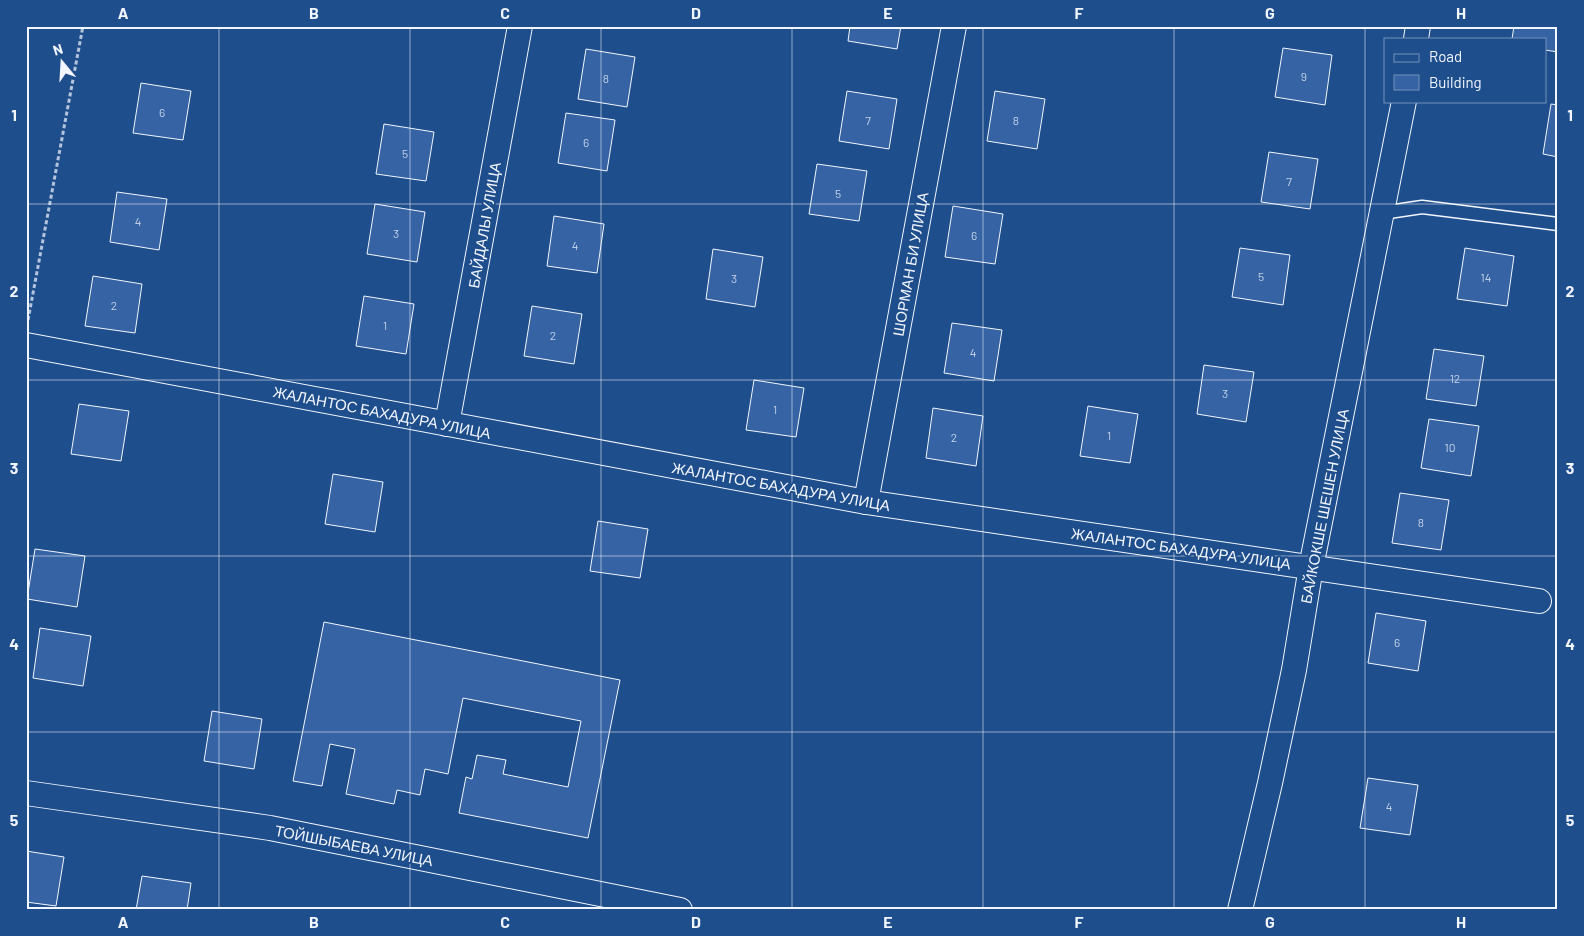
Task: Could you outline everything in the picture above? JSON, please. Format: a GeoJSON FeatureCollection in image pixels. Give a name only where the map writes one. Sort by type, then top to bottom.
{"type":"FeatureCollection","features":[{"type":"Feature","properties":{"kind":"street","name":"БАЙДАЛЫ УЛИЦА"},"geometry":{"type":"LineString","coordinates":[[448,424],[520,26]]}},
{"type":"Feature","properties":{"kind":"street","name":"ШОРМАН БИ УЛИЦА"},"geometry":{"type":"LineString","coordinates":[[866,502],[954,26]]}},
{"type":"Feature","properties":{"kind":"street","name":"БАЙКОКШЕ ШЕШЕН УЛИЦА"},"geometry":{"type":"LineString","coordinates":[[1240,910],[1292,679],[1311,567],[1404,102]]}},
{"type":"Feature","properties":{"kind":"street","name":"ЖАЛАНТОС БАХАДУРА УЛИЦА"},"geometry":{"type":"LineString","coordinates":[[26,345],[866,502],[1539,601]]}},
{"type":"Feature","properties":{"kind":"street","name":"ТОЙШЫБАЕВА УЛИЦА"},"geometry":{"type":"LineString","coordinates":[[26,793],[270,828],[680,910]]}},
{"type":"Feature","properties":{"kind":"lane"},"geometry":{"type":"LineString","coordinates":[[1382,213],[1422,207],[1558,224]]}},
{"type":"Feature","properties":{"kind":"path"},"geometry":{"type":"LineString","coordinates":[[26,328],[84,26]]}},
{"type":"Feature","properties":{"kind":"building"},"geometry":{"type":"Polygon","coordinates":[[[850,26],[901,26],[897,49],[848,41],[850,26]]]}},
{"type":"Feature","properties":{"kind":"building"},"geometry":{"type":"Polygon","coordinates":[[[1514,26],[1558,26],[1558,52],[1546,50],[1546,38],[1512,38],[1514,26]]]}},
{"type":"Feature","properties":{"kind":"building"},"geometry":{"type":"Polygon","coordinates":[[[1283,48],[1332,55],[1325,105],[1275,97],[1283,48]]]}},
{"type":"Feature","properties":{"kind":"building"},"geometry":{"type":"Polygon","coordinates":[[[586,49],[635,57],[627,107],[578,99],[586,49]]]}},
{"type":"Feature","properties":{"kind":"building"},"geometry":{"type":"Polygon","coordinates":[[[141,83],[191,91],[183,140],[133,133],[141,83]]]}},
{"type":"Feature","properties":{"kind":"building"},"geometry":{"type":"Polygon","coordinates":[[[847,91],[897,99],[889,149],[839,141],[847,91]]]}},
{"type":"Feature","properties":{"kind":"building"},"geometry":{"type":"Polygon","coordinates":[[[995,91],[1045,99],[1037,149],[987,141],[995,91]]]}},
{"type":"Feature","properties":{"kind":"building"},"geometry":{"type":"Polygon","coordinates":[[[1551,104],[1558,105],[1558,157],[1543,154],[1551,104]]]}},
{"type":"Feature","properties":{"kind":"building"},"geometry":{"type":"Polygon","coordinates":[[[566,113],[615,120],[607,171],[558,163],[566,113]]]}},
{"type":"Feature","properties":{"kind":"building"},"geometry":{"type":"Polygon","coordinates":[[[384,124],[434,132],[426,181],[376,174],[384,124]]]}},
{"type":"Feature","properties":{"kind":"building"},"geometry":{"type":"Polygon","coordinates":[[[1269,152],[1318,159],[1310,209],[1261,202],[1269,152]]]}},
{"type":"Feature","properties":{"kind":"building"},"geometry":{"type":"Polygon","coordinates":[[[817,164],[867,171],[859,221],[809,214],[817,164]]]}},
{"type":"Feature","properties":{"kind":"building"},"geometry":{"type":"Polygon","coordinates":[[[117,192],[167,199],[159,250],[110,242],[117,192]]]}},
{"type":"Feature","properties":{"kind":"building"},"geometry":{"type":"Polygon","coordinates":[[[375,204],[425,212],[417,262],[367,254],[375,204]]]}},
{"type":"Feature","properties":{"kind":"building"},"geometry":{"type":"Polygon","coordinates":[[[953,206],[1003,214],[995,264],[945,257],[953,206]]]}},
{"type":"Feature","properties":{"kind":"building"},"geometry":{"type":"Polygon","coordinates":[[[554,216],[604,224],[597,273],[547,266],[554,216]]]}},
{"type":"Feature","properties":{"kind":"building"},"geometry":{"type":"Polygon","coordinates":[[[1240,248],[1290,255],[1283,305],[1232,297],[1240,248]]]}},
{"type":"Feature","properties":{"kind":"building"},"geometry":{"type":"Polygon","coordinates":[[[1465,248],[1514,256],[1507,306],[1457,299],[1465,248]]]}},
{"type":"Feature","properties":{"kind":"building"},"geometry":{"type":"Polygon","coordinates":[[[713,249],[763,257],[755,307],[706,299],[713,249]]]}},
{"type":"Feature","properties":{"kind":"building"},"geometry":{"type":"Polygon","coordinates":[[[93,276],[142,284],[135,333],[85,326],[93,276]]]}},
{"type":"Feature","properties":{"kind":"building"},"geometry":{"type":"Polygon","coordinates":[[[364,296],[414,304],[406,354],[356,346],[364,296]]]}},
{"type":"Feature","properties":{"kind":"building"},"geometry":{"type":"Polygon","coordinates":[[[532,306],[582,314],[574,364],[524,356],[532,306]]]}},
{"type":"Feature","properties":{"kind":"building"},"geometry":{"type":"Polygon","coordinates":[[[952,323],[1002,330],[994,381],[944,373],[952,323]]]}},
{"type":"Feature","properties":{"kind":"building"},"geometry":{"type":"Polygon","coordinates":[[[1434,349],[1484,356],[1476,406],[1426,399],[1434,349]]]}},
{"type":"Feature","properties":{"kind":"building"},"geometry":{"type":"Polygon","coordinates":[[[1204,365],[1254,372],[1246,422],[1197,414],[1204,365]]]}},
{"type":"Feature","properties":{"kind":"building"},"geometry":{"type":"Polygon","coordinates":[[[754,380],[804,388],[796,437],[746,430],[754,380]]]}},
{"type":"Feature","properties":{"kind":"building"},"geometry":{"type":"Polygon","coordinates":[[[79,404],[129,411],[121,461],[71,454],[79,404]]]}},
{"type":"Feature","properties":{"kind":"building"},"geometry":{"type":"Polygon","coordinates":[[[1088,406],[1138,414],[1130,463],[1080,456],[1088,406]]]}},
{"type":"Feature","properties":{"kind":"building"},"geometry":{"type":"Polygon","coordinates":[[[933,408],[983,416],[976,466],[926,458],[933,408]]]}},
{"type":"Feature","properties":{"kind":"building"},"geometry":{"type":"Polygon","coordinates":[[[1429,419],[1479,426],[1471,476],[1421,468],[1429,419]]]}},
{"type":"Feature","properties":{"kind":"building"},"geometry":{"type":"Polygon","coordinates":[[[333,474],[383,482],[375,532],[325,524],[333,474]]]}},
{"type":"Feature","properties":{"kind":"building"},"geometry":{"type":"Polygon","coordinates":[[[1400,493],[1449,500],[1441,550],[1392,543],[1400,493]]]}},
{"type":"Feature","properties":{"kind":"building"},"geometry":{"type":"Polygon","coordinates":[[[598,521],[648,529],[640,578],[590,571],[598,521]]]}},
{"type":"Feature","properties":{"kind":"building"},"geometry":{"type":"Polygon","coordinates":[[[35,549],[85,556],[77,607],[27,599],[35,549]]]}},
{"type":"Feature","properties":{"kind":"building"},"geometry":{"type":"Polygon","coordinates":[[[1376,613],[1426,621],[1418,671],[1368,663],[1376,613]]]}},
{"type":"Feature","properties":{"kind":"building"},"geometry":{"type":"Polygon","coordinates":[[[324,622],[620,680],[588,838],[459,813],[466,777],[472,779],[477,755],[506,760],[503,774],[568,787],[581,721],[463,698],[448,774],[425,769],[420,795],[397,790],[394,804],[346,794],[355,749],[330,744],[322,786],[293,781],[324,622]]]}},
{"type":"Feature","properties":{"kind":"building"},"geometry":{"type":"Polygon","coordinates":[[[40,628],[91,636],[83,686],[33,678],[40,628]]]}},
{"type":"Feature","properties":{"kind":"building"},"geometry":{"type":"Polygon","coordinates":[[[212,711],[262,719],[254,769],[204,761],[212,711]]]}},
{"type":"Feature","properties":{"kind":"building"},"geometry":{"type":"Polygon","coordinates":[[[1368,778],[1418,785],[1410,835],[1360,828],[1368,778]]]}},
{"type":"Feature","properties":{"kind":"building"},"geometry":{"type":"Polygon","coordinates":[[[26,851],[64,857],[56,906],[26,902],[26,851]]]}},
{"type":"Feature","properties":{"kind":"building"},"geometry":{"type":"Polygon","coordinates":[[[142,876],[191,883],[187,910],[136,910],[142,876]]]}}]}
